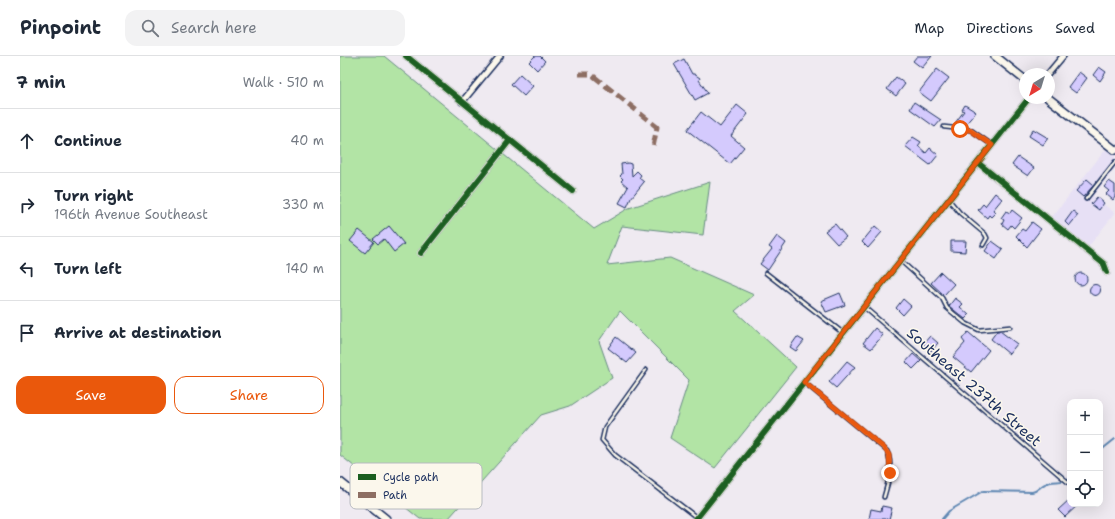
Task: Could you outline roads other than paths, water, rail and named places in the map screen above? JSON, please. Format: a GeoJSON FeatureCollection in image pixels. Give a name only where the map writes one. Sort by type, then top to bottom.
{"type":"FeatureCollection","features":[{"type":"Feature","properties":{"kind":"main road"},"geometry":{"type":"LineString","coordinates":[[995,56],[1019,75]]}},
{"type":"Feature","properties":{"kind":"main road"},"geometry":{"type":"LineString","coordinates":[[1055,103],[1115,150]]}},
{"type":"Feature","properties":{"kind":"main road"},"geometry":{"type":"LineString","coordinates":[[340,482],[350,490]]}},
{"type":"Feature","properties":{"kind":"main road"},"geometry":{"type":"LineString","coordinates":[[374,509],[386,519]]}},
{"type":"Feature","properties":{"kind":"street"},"geometry":{"type":"LineString","coordinates":[[406,56],[573,191]]}},
{"type":"Feature","properties":{"kind":"street"},"geometry":{"type":"LineString","coordinates":[[462,102],[500,56]]}},
{"type":"Feature","properties":{"kind":"street"},"geometry":{"type":"LineString","coordinates":[[1053,68],[1063,56]]}},
{"type":"Feature","properties":{"kind":"street"},"geometry":{"type":"LineString","coordinates":[[696,518],[1024,104]]}},
{"type":"Feature","properties":{"kind":"street"},"geometry":{"type":"LineString","coordinates":[[421,252],[510,140]]}},
{"type":"Feature","properties":{"kind":"street"},"geometry":{"type":"LineString","coordinates":[[978,163],[1104,264],[1107,272]]}},
{"type":"Feature","properties":{"kind":"lane"},"geometry":{"type":"LineString","coordinates":[[944,127],[970,130],[992,145]]}},
{"type":"Feature","properties":{"kind":"lane"},"geometry":{"type":"LineString","coordinates":[[1086,199],[1115,162]]}},
{"type":"Feature","properties":{"kind":"lane"},"geometry":{"type":"LineString","coordinates":[[949,199],[960,213],[987,238],[983,245]]}},
{"type":"Feature","properties":{"kind":"lane"},"geometry":{"type":"LineString","coordinates":[[900,261],[942,298],[948,308],[965,323],[979,330],[1010,327]]}},
{"type":"Feature","properties":{"kind":"lane"},"geometry":{"type":"LineString","coordinates":[[766,273],[843,333]]}},
{"type":"Feature","properties":{"kind":"lane","name":"Southeast 237th Street"},"geometry":{"type":"LineString","coordinates":[[864,307],[1067,481]]}},
{"type":"Feature","properties":{"kind":"lane"},"geometry":{"type":"LineString","coordinates":[[646,370],[604,427],[602,440],[615,455],[696,518]]}},
{"type":"Feature","properties":{"kind":"lane"},"geometry":{"type":"LineString","coordinates":[[804,382],[887,451],[890,461],[890,473],[884,497]]}},
{"type":"Feature","properties":{"kind":"waterway"},"geometry":{"type":"LineString","coordinates":[[1103,449],[1115,439]]}},
{"type":"Feature","properties":{"kind":"waterway"},"geometry":{"type":"LineString","coordinates":[[942,519],[949,511],[983,491],[1032,492],[1048,483],[1067,480]]}}]}
